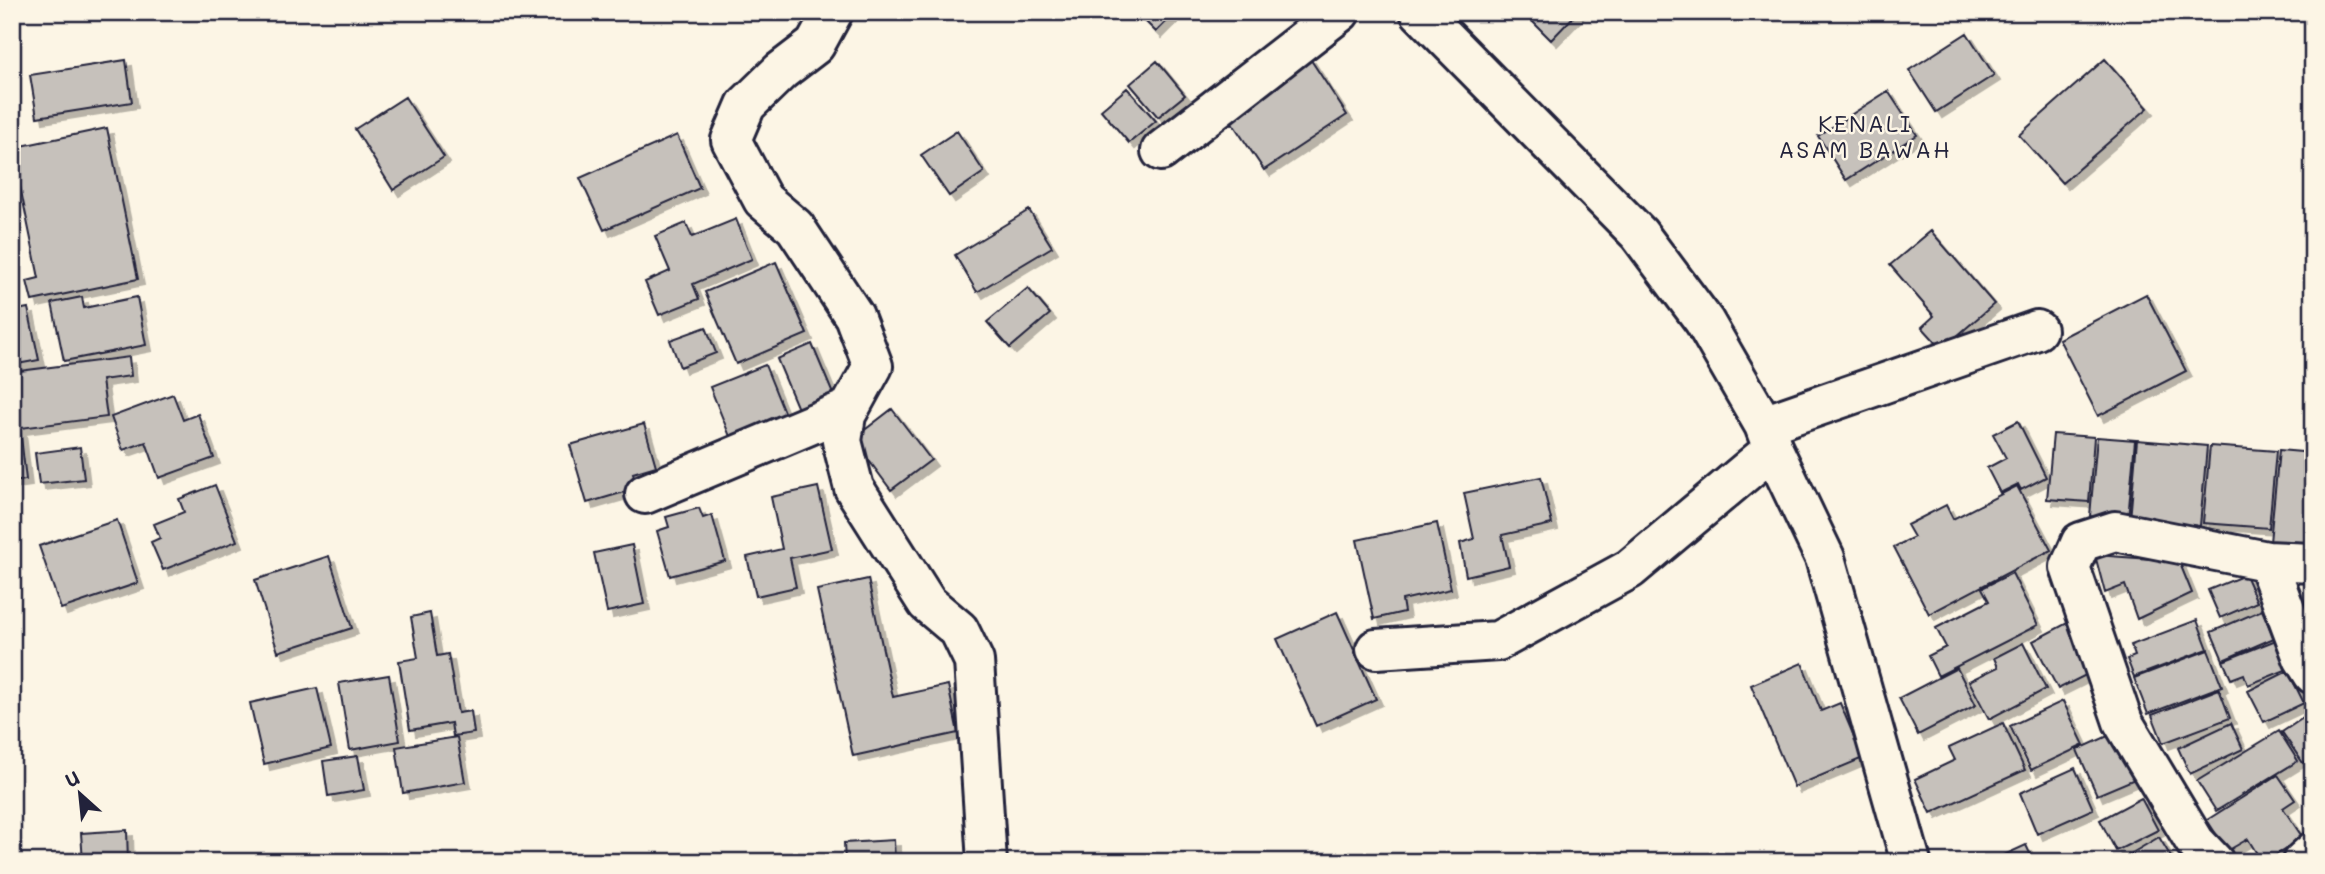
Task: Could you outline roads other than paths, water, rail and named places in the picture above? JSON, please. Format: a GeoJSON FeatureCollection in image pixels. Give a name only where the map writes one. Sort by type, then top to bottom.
{"type":"FeatureCollection","features":[{"type":"Feature","properties":{"kind":"street"},"geometry":{"type":"LineString","coordinates":[[834,12],[815,45],[780,71],[746,106],[731,140],[762,200],[795,227],[854,316],[873,366],[846,415],[842,441],[854,488],[928,603],[958,630],[974,661],[986,862]]}},
{"type":"Feature","properties":{"kind":"street"},"geometry":{"type":"LineString","coordinates":[[1161,151],[1340,12]]}},
{"type":"Feature","properties":{"kind":"street"},"geometry":{"type":"LineString","coordinates":[[1420,12],[1639,234],[1704,321],[1769,437],[1825,558],[1911,862]]}},
{"type":"Feature","properties":{"kind":"street"},"geometry":{"type":"LineString","coordinates":[[1376,649],[1498,641],[1630,569],[1769,437],[2038,330]]}},
{"type":"Feature","properties":{"kind":"street"},"geometry":{"type":"LineString","coordinates":[[645,494],[850,408]]}},
{"type":"Feature","properties":{"kind":"street"},"geometry":{"type":"LineString","coordinates":[[2214,862],[2196,842],[2123,722],[2070,567],[2081,542],[2115,531],[2267,561],[2313,563]]}},
{"type":"Feature","properties":{"kind":"street"},"geometry":{"type":"LineString","coordinates":[[2267,561],[2302,658],[2313,674]]}},
{"type":"Feature","properties":{"kind":"street"},"geometry":{"type":"LineString","coordinates":[[2302,862],[2313,852]]}},
{"type":"Feature","properties":{"kind":"district","name":"KENALI ASAM BAWAH"},"geometry":{"type":"Point","coordinates":[1865,137]}}]}
